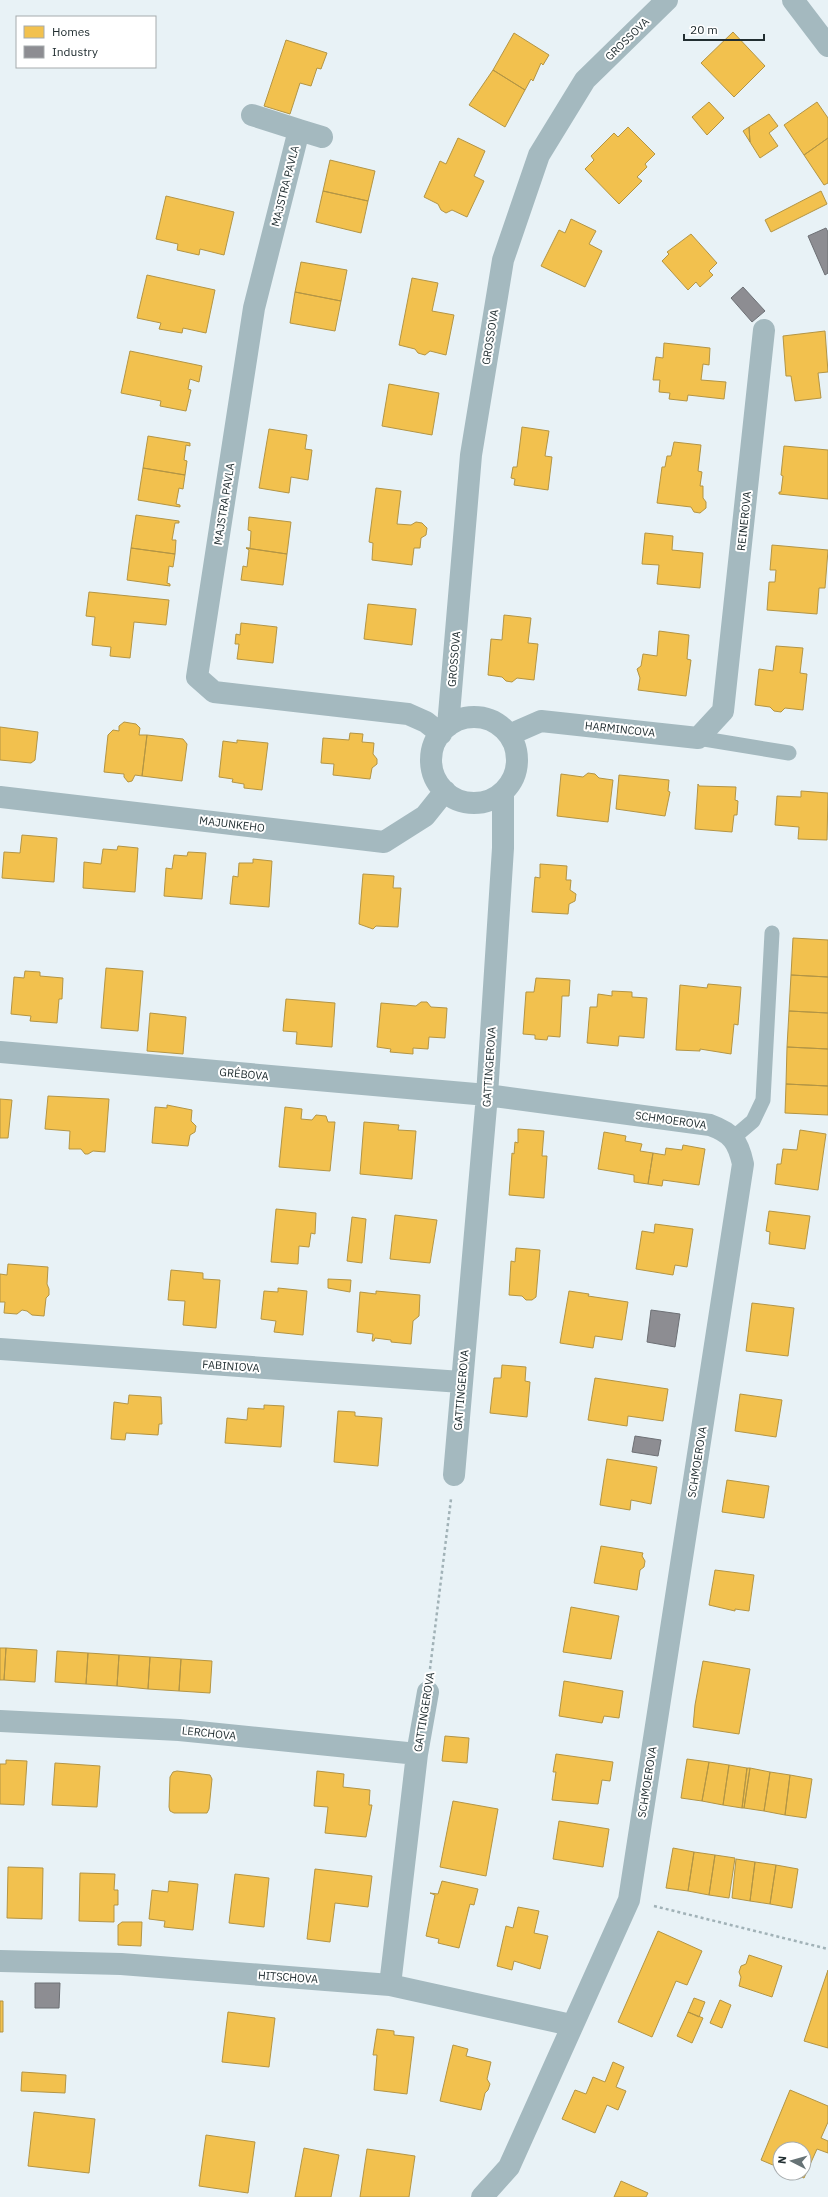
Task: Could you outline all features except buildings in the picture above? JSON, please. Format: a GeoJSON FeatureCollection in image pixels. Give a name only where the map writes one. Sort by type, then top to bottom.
{"type":"FeatureCollection","features":[{"type":"Feature","properties":{"kind":"street","name":"GROSSOVA"},"geometry":{"type":"LineString","coordinates":[[445,730],[471,455],[503,260],[539,155],[585,80],[667,0]]}},
{"type":"Feature","properties":{"kind":"street"},"geometry":{"type":"LineString","coordinates":[[793,0],[828,46]]}},
{"type":"Feature","properties":{"kind":"street","name":"MAJSTRA PAVLA"},"geometry":{"type":"LineString","coordinates":[[252,115],[299,130],[254,308],[197,677],[214,692],[408,714],[445,730]]}},
{"type":"Feature","properties":{"kind":"street"},"geometry":{"type":"LineString","coordinates":[[299,130],[322,137]]}},
{"type":"Feature","properties":{"kind":"street","name":"REINEROVA"},"geometry":{"type":"LineString","coordinates":[[698,738],[723,711],[764,330]]}},
{"type":"Feature","properties":{"kind":"street"},"geometry":{"type":"LineString","coordinates":[[474,718],[487,720],[499,726],[508,735],[514,747],[517,759],[516,771],[511,783],[492,799],[473,803],[455,799],[445,791],[433,774],[432,752],[445,730],[460,720],[474,718]]}},
{"type":"Feature","properties":{"kind":"street","name":"HARMINCOVA"},"geometry":{"type":"LineString","coordinates":[[508,735],[541,721],[698,738]]}},
{"type":"Feature","properties":{"kind":"street","name":"MAJUNKEHO"},"geometry":{"type":"LineString","coordinates":[[0,797],[384,842],[424,816],[445,791]]}},
{"type":"Feature","properties":{"kind":"street","name":"GATTINGEROVA"},"geometry":{"type":"LineString","coordinates":[[454,1475],[487,1095],[503,848],[502,792]]}},
{"type":"Feature","properties":{"kind":"street","name":"GRÉBOVA"},"geometry":{"type":"LineString","coordinates":[[0,1052],[487,1095]]}},
{"type":"Feature","properties":{"kind":"street","name":"SCHMOEROVA"},"geometry":{"type":"LineString","coordinates":[[482,2197],[509,2167],[571,2025],[629,1900],[743,1164],[739,1147],[733,1138],[722,1129],[710,1125],[487,1095]]}},
{"type":"Feature","properties":{"kind":"street","name":"FABINIOVA"},"geometry":{"type":"LineString","coordinates":[[0,1349],[461,1382]]}},
{"type":"Feature","properties":{"kind":"street","name":"GATTINGEROVA"},"geometry":{"type":"LineString","coordinates":[[390,1985],[417,1754],[428,1692]]}},
{"type":"Feature","properties":{"kind":"street","name":"LERCHOVA"},"geometry":{"type":"LineString","coordinates":[[0,1721],[179,1730],[417,1754]]}},
{"type":"Feature","properties":{"kind":"street","name":"HITSCHOVA"},"geometry":{"type":"LineString","coordinates":[[0,1961],[121,1964],[390,1985],[571,2025]]}},
{"type":"Feature","properties":{"kind":"lane"},"geometry":{"type":"LineString","coordinates":[[698,738],[789,752]]}},
{"type":"Feature","properties":{"kind":"lane"},"geometry":{"type":"LineString","coordinates":[[733,1138],[753,1121],[763,1100],[772,933]]}},
{"type":"Feature","properties":{"kind":"path","name":"GATTINGEROVA"},"geometry":{"type":"LineString","coordinates":[[428,1692],[454,1475]]}},
{"type":"Feature","properties":{"kind":"path"},"geometry":{"type":"LineString","coordinates":[[629,1900],[828,1949]]}}]}
